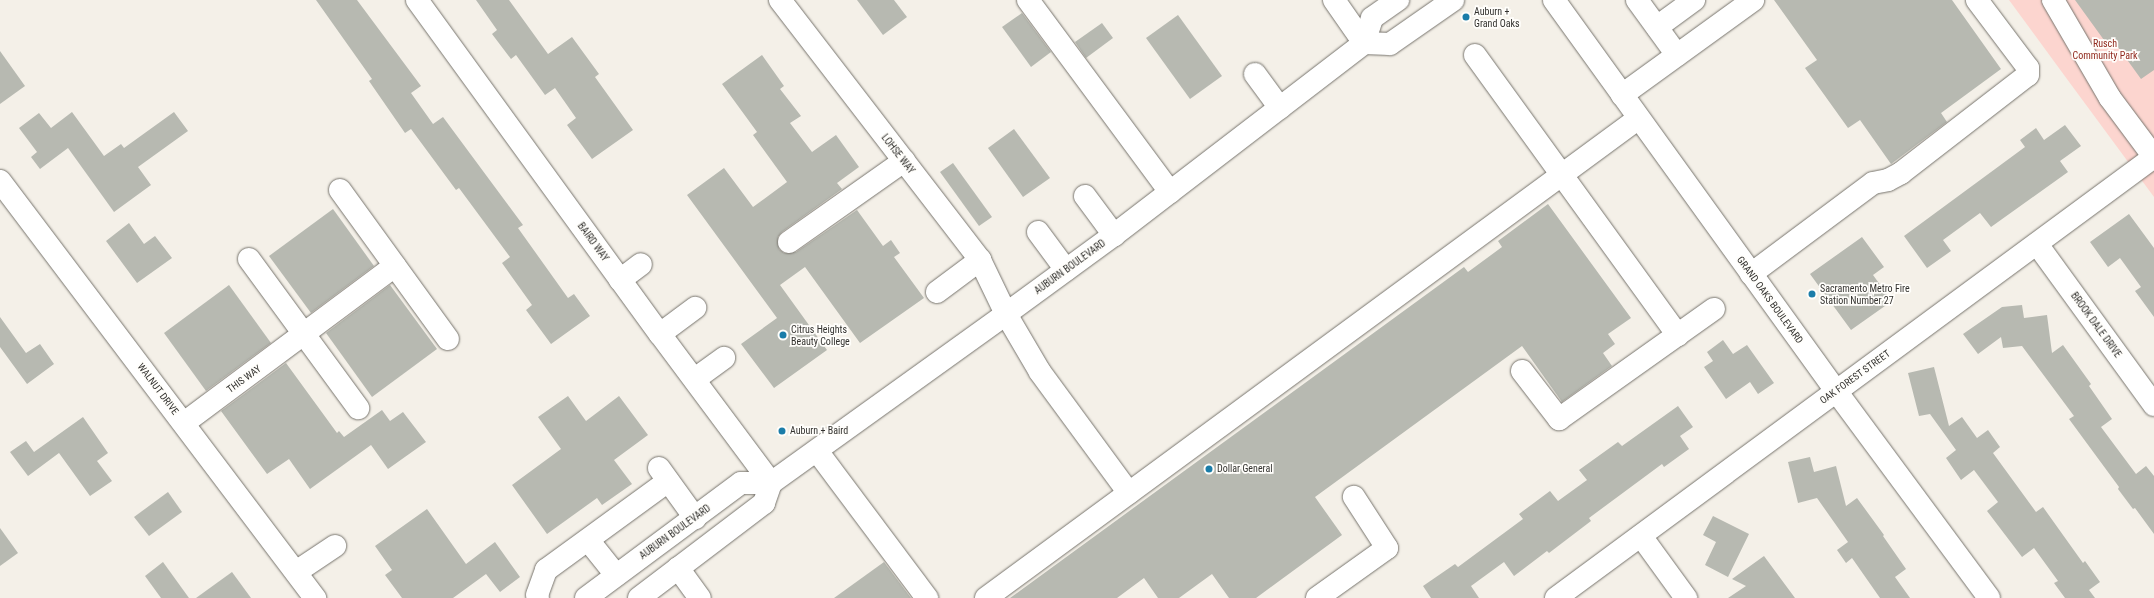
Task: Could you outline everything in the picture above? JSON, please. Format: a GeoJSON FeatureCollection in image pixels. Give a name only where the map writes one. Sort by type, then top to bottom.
{"type":"FeatureCollection","features":[{"type":"Feature","properties":{"kind":"street","name":"BAIRD WAY"},"geometry":{"type":"LineString","coordinates":[[417,0],[594,228],[620,280],[771,483]]}},
{"type":"Feature","properties":{"kind":"street","name":"LOHSE WAY"},"geometry":{"type":"LineString","coordinates":[[780,0],[980,260],[1006,314],[1040,372],[1129,493]]}},
{"type":"Feature","properties":{"kind":"street"},"geometry":{"type":"LineString","coordinates":[[1028,0],[1170,192]]}},
{"type":"Feature","properties":{"kind":"street"},"geometry":{"type":"LineString","coordinates":[[1334,0],[1364,43]]}},
{"type":"Feature","properties":{"kind":"street"},"geometry":{"type":"LineString","coordinates":[[1364,43],[1372,18],[1398,0]]}},
{"type":"Feature","properties":{"kind":"street"},"geometry":{"type":"LineString","coordinates":[[1364,43],[1390,44],[1453,0]]}},
{"type":"Feature","properties":{"kind":"street","name":"GRAND OAKS BOULEVARD"},"geometry":{"type":"LineString","coordinates":[[1554,0],[1836,391],[1989,598]]}},
{"type":"Feature","properties":{"kind":"street"},"geometry":{"type":"LineString","coordinates":[[1637,0],[1677,55]]}},
{"type":"Feature","properties":{"kind":"street"},"geometry":{"type":"LineString","coordinates":[[1657,27],[1694,0]]}},
{"type":"Feature","properties":{"kind":"street"},"geometry":{"type":"LineString","coordinates":[[1622,95],[1753,0]]}},
{"type":"Feature","properties":{"kind":"street"},"geometry":{"type":"LineString","coordinates":[[1751,274],[1873,183],[1888,180],[1901,173],[2028,75],[2028,68],[1977,0]]}},
{"type":"Feature","properties":{"kind":"street"},"geometry":{"type":"LineString","coordinates":[[2053,0],[2110,98],[2154,157]]}},
{"type":"Feature","properties":{"kind":"street","name":"AUBURN BOULEVARD"},"geometry":{"type":"LineString","coordinates":[[586,598],[741,483],[771,483],[817,451],[1114,235],[1364,43]]}},
{"type":"Feature","properties":{"kind":"street"},"geometry":{"type":"LineString","coordinates":[[1475,55],[1678,335]]}},
{"type":"Feature","properties":{"kind":"street"},"geometry":{"type":"LineString","coordinates":[[1255,74],[1280,108]]}},
{"type":"Feature","properties":{"kind":"street"},"geometry":{"type":"LineString","coordinates":[[986,598],[1639,118]]}},
{"type":"Feature","properties":{"kind":"street","name":"OAK FOREST STREET"},"geometry":{"type":"LineString","coordinates":[[1556,598],[2154,157]]}},
{"type":"Feature","properties":{"kind":"street"},"geometry":{"type":"LineString","coordinates":[[789,242],[904,161]]}},
{"type":"Feature","properties":{"kind":"street","name":"WALNUT DRIVE"},"geometry":{"type":"LineString","coordinates":[[0,181],[184,423],[273,528],[296,572],[315,598]]}},
{"type":"Feature","properties":{"kind":"street"},"geometry":{"type":"LineString","coordinates":[[340,190],[448,339]]}},
{"type":"Feature","properties":{"kind":"street"},"geometry":{"type":"LineString","coordinates":[[1085,196],[1114,235]]}},
{"type":"Feature","properties":{"kind":"street"},"geometry":{"type":"LineString","coordinates":[[1038,232],[1066,270]]}},
{"type":"Feature","properties":{"kind":"street","name":"BROOK DALE DRIVE"},"geometry":{"type":"LineString","coordinates":[[2037,244],[2154,405]]}},
{"type":"Feature","properties":{"kind":"street"},"geometry":{"type":"LineString","coordinates":[[249,259],[358,408]]}},
{"type":"Feature","properties":{"kind":"street"},"geometry":{"type":"LineString","coordinates":[[937,292],[980,260]]}},
{"type":"Feature","properties":{"kind":"street"},"geometry":{"type":"LineString","coordinates":[[620,280],[641,264]]}},
{"type":"Feature","properties":{"kind":"street","name":"THIS WAY"},"geometry":{"type":"LineString","coordinates":[[184,423],[395,266]]}},
{"type":"Feature","properties":{"kind":"street"},"geometry":{"type":"LineString","coordinates":[[660,334],[695,308]]}},
{"type":"Feature","properties":{"kind":"street"},"geometry":{"type":"LineString","coordinates":[[1522,371],[1559,419],[1714,309]]}},
{"type":"Feature","properties":{"kind":"street"},"geometry":{"type":"LineString","coordinates":[[695,379],[724,358]]}},
{"type":"Feature","properties":{"kind":"street"},"geometry":{"type":"LineString","coordinates":[[817,451],[927,598]]}},
{"type":"Feature","properties":{"kind":"street"},"geometry":{"type":"LineString","coordinates":[[538,598],[537,595],[546,570],[588,540],[664,475],[695,518]]}},
{"type":"Feature","properties":{"kind":"street"},"geometry":{"type":"LineString","coordinates":[[639,598],[764,503],[771,483]]}},
{"type":"Feature","properties":{"kind":"street"},"geometry":{"type":"LineString","coordinates":[[1317,598],[1387,548],[1354,498]]}},
{"type":"Feature","properties":{"kind":"street"},"geometry":{"type":"LineString","coordinates":[[1641,536],[1686,598]]}},
{"type":"Feature","properties":{"kind":"street"},"geometry":{"type":"LineString","coordinates":[[588,540],[616,575]]}},
{"type":"Feature","properties":{"kind":"street"},"geometry":{"type":"LineString","coordinates":[[296,572],[335,546]]}},
{"type":"Feature","properties":{"kind":"street"},"geometry":{"type":"LineString","coordinates":[[678,568],[700,598]]}},
{"type":"Feature","properties":{"kind":"green space","name":"Rusch Community Park"},"geometry":{"type":"Polygon","coordinates":[[[2009,0],[2154,0],[2154,197],[2064,75],[2009,0]]]}},
{"type":"Feature","properties":{"kind":"building"},"geometry":{"type":"Polygon","coordinates":[[[316,0],[357,0],[421,86],[411,93],[433,124],[443,117],[523,225],[518,228],[568,298],[574,294],[590,316],[551,344],[526,310],[532,305],[502,263],[510,257],[459,188],[456,190],[411,129],[405,133],[369,81],[372,79],[316,0]]]}},
{"type":"Feature","properties":{"kind":"building"},"geometry":{"type":"Polygon","coordinates":[[[476,0],[509,0],[548,54],[572,37],[599,74],[595,77],[633,130],[592,159],[567,125],[576,118],[555,88],[545,95],[516,55],[511,59],[492,34],[497,30],[476,0]]]}},
{"type":"Feature","properties":{"kind":"building"},"geometry":{"type":"Polygon","coordinates":[[[857,0],[894,0],[907,17],[883,35],[857,0]]]}},
{"type":"Feature","properties":{"kind":"building"},"geometry":{"type":"Polygon","coordinates":[[[1774,0],[1952,0],[2001,69],[1941,113],[1947,122],[1891,164],[1860,120],[1848,128],[1805,68],[1817,60],[1774,0]]]}},
{"type":"Feature","properties":{"kind":"building"},"geometry":{"type":"Polygon","coordinates":[[[2075,0],[2154,0],[2154,70],[2141,79],[2115,43],[2109,47],[2075,0]]]}},
{"type":"Feature","properties":{"kind":"building"},"geometry":{"type":"Polygon","coordinates":[[[1022,13],[1051,52],[1031,67],[1002,27],[1022,13]]]}},
{"type":"Feature","properties":{"kind":"building"},"geometry":{"type":"Polygon","coordinates":[[[1178,15],[1222,76],[1190,99],[1146,38],[1178,15]]]}},
{"type":"Feature","properties":{"kind":"building"},"geometry":{"type":"Polygon","coordinates":[[[1102,23],[1113,38],[1086,58],[1075,42],[1102,23]]]}},
{"type":"Feature","properties":{"kind":"building"},"geometry":{"type":"Polygon","coordinates":[[[0,51],[25,86],[0,104],[0,51]]]}},
{"type":"Feature","properties":{"kind":"building"},"geometry":{"type":"Polygon","coordinates":[[[762,55],[784,86],[780,89],[801,116],[790,123],[812,152],[836,135],[859,167],[837,183],[842,189],[782,232],[778,237],[779,249],[784,253],[796,252],[857,210],[883,246],[891,240],[900,253],[894,257],[924,298],[860,343],[805,267],[780,285],[827,350],[774,388],[741,344],[777,318],[687,195],[724,168],[753,207],[787,182],[753,135],[757,132],[722,84],[762,55]]]}},
{"type":"Feature","properties":{"kind":"building"},"geometry":{"type":"Polygon","coordinates":[[[72,112],[104,156],[121,144],[124,148],[174,112],[188,131],[138,167],[151,185],[114,212],[68,148],[40,169],[31,157],[37,152],[19,128],[39,113],[51,128],[72,112]]]}},
{"type":"Feature","properties":{"kind":"building"},"geometry":{"type":"Polygon","coordinates":[[[2065,125],[2081,146],[2060,161],[2068,172],[1991,227],[1980,213],[1943,240],[1951,251],[1927,268],[1904,236],[2025,147],[2020,140],[2036,128],[2044,140],[2065,125]]]}},
{"type":"Feature","properties":{"kind":"building"},"geometry":{"type":"Polygon","coordinates":[[[1014,129],[1050,178],[1023,197],[988,148],[1014,129]]]}},
{"type":"Feature","properties":{"kind":"building"},"geometry":{"type":"Polygon","coordinates":[[[953,163],[992,217],[979,226],[940,172],[953,163]]]}},
{"type":"Feature","properties":{"kind":"building"},"geometry":{"type":"Polygon","coordinates":[[[1548,204],[1631,318],[1608,334],[1615,344],[1603,353],[1612,366],[1562,402],[1522,346],[1315,497],[1342,535],[1256,598],[1229,598],[1212,574],[1179,598],[1158,598],[1144,578],[1117,598],[1010,598],[1464,267],[1468,272],[1502,247],[1498,241],[1548,204]]]}},
{"type":"Feature","properties":{"kind":"building"},"geometry":{"type":"Polygon","coordinates":[[[333,209],[374,266],[311,313],[269,256],[333,209]]]}},
{"type":"Feature","properties":{"kind":"building"},"geometry":{"type":"Polygon","coordinates":[[[2129,214],[2154,248],[2154,317],[2135,291],[2141,287],[2120,258],[2108,267],[2090,242],[2129,214]]]}},
{"type":"Feature","properties":{"kind":"building"},"geometry":{"type":"Polygon","coordinates":[[[129,223],[144,244],[155,236],[172,258],[137,283],[106,241],[129,223]]]}},
{"type":"Feature","properties":{"kind":"building"},"geometry":{"type":"Polygon","coordinates":[[[1862,237],[1884,267],[1873,275],[1892,301],[1851,330],[1810,274],[1862,237]]]}},
{"type":"Feature","properties":{"kind":"building"},"geometry":{"type":"Polygon","coordinates":[[[229,285],[271,343],[206,391],[164,333],[229,285]]]}},
{"type":"Feature","properties":{"kind":"building"},"geometry":{"type":"Polygon","coordinates":[[[390,285],[437,349],[372,397],[326,333],[390,285]]]}},
{"type":"Feature","properties":{"kind":"building"},"geometry":{"type":"Polygon","coordinates":[[[2022,305],[2024,318],[2047,315],[2052,353],[2063,345],[2091,384],[2089,386],[2112,419],[2101,427],[2136,474],[2146,466],[2154,476],[2154,534],[2135,508],[2133,509],[2118,489],[2119,487],[2069,419],[2074,416],[2022,346],[2003,348],[2001,337],[1978,354],[1963,334],[2002,307],[2022,305]]]}},
{"type":"Feature","properties":{"kind":"building"},"geometry":{"type":"Polygon","coordinates":[[[0,317],[26,353],[40,344],[54,364],[27,384],[0,347],[0,317]]]}},
{"type":"Feature","properties":{"kind":"building"},"geometry":{"type":"Polygon","coordinates":[[[1723,340],[1733,354],[1747,345],[1774,383],[1758,394],[1750,382],[1726,399],[1704,367],[1713,361],[1707,352],[1723,340]]]}},
{"type":"Feature","properties":{"kind":"building"},"geometry":{"type":"Polygon","coordinates":[[[286,363],[337,433],[339,431],[344,437],[382,410],[390,421],[403,412],[426,442],[388,469],[371,445],[310,489],[289,459],[267,474],[221,411],[286,363]]]}},
{"type":"Feature","properties":{"kind":"building"},"geometry":{"type":"Polygon","coordinates":[[[1934,367],[1949,426],[1962,417],[1977,438],[1988,430],[2000,447],[1993,453],[2036,512],[2043,507],[2083,563],[2085,561],[2100,582],[2089,590],[2095,598],[2065,598],[2054,583],[2058,581],[2034,548],[2022,557],[1987,511],[1998,502],[1974,470],[1961,480],[1946,458],[1956,450],[1930,414],[1919,416],[1908,373],[1934,367]]]}},
{"type":"Feature","properties":{"kind":"building"},"geometry":{"type":"Polygon","coordinates":[[[568,396],[586,421],[619,396],[648,435],[614,460],[632,484],[602,505],[597,498],[547,534],[512,485],[561,449],[538,417],[568,396]]]}},
{"type":"Feature","properties":{"kind":"building"},"geometry":{"type":"Polygon","coordinates":[[[1678,406],[1693,427],[1680,436],[1689,449],[1664,467],[1662,464],[1589,518],[1591,521],[1549,553],[1547,551],[1514,576],[1504,562],[1471,586],[1479,598],[1431,598],[1423,586],[1455,564],[1458,567],[1523,519],[1519,514],[1550,491],[1558,501],[1587,480],[1579,470],[1618,442],[1622,446],[1678,406]]]}},
{"type":"Feature","properties":{"kind":"building"},"geometry":{"type":"Polygon","coordinates":[[[83,417],[108,453],[97,461],[112,481],[90,496],[59,453],[28,476],[10,452],[26,441],[34,452],[83,417]]]}},
{"type":"Feature","properties":{"kind":"building"},"geometry":{"type":"Polygon","coordinates":[[[1810,457],[1814,472],[1836,466],[1846,506],[1857,498],[1884,535],[1883,536],[1906,569],[1895,577],[1910,598],[1880,598],[1852,558],[1846,563],[1837,550],[1848,542],[1817,498],[1798,503],[1788,462],[1810,457]]]}},
{"type":"Feature","properties":{"kind":"building"},"geometry":{"type":"Polygon","coordinates":[[[168,492],[182,512],[149,536],[134,517],[168,492]]]}},
{"type":"Feature","properties":{"kind":"building"},"geometry":{"type":"Polygon","coordinates":[[[427,509],[466,564],[495,542],[520,577],[500,592],[486,574],[453,598],[402,598],[385,575],[392,570],[375,546],[427,509]]]}},
{"type":"Feature","properties":{"kind":"building"},"geometry":{"type":"Polygon","coordinates":[[[1713,516],[1749,534],[1728,577],[1705,565],[1716,542],[1703,535],[1713,516]]]}},
{"type":"Feature","properties":{"kind":"building"},"geometry":{"type":"Polygon","coordinates":[[[0,528],[18,553],[0,566],[0,528]]]}},
{"type":"Feature","properties":{"kind":"building"},"geometry":{"type":"Polygon","coordinates":[[[1764,556],[1795,598],[1728,598],[1746,586],[1732,579],[1764,556]]]}},
{"type":"Feature","properties":{"kind":"building"},"geometry":{"type":"Polygon","coordinates":[[[163,562],[189,598],[161,598],[145,576],[163,562]]]}},
{"type":"Feature","properties":{"kind":"building"},"geometry":{"type":"Polygon","coordinates":[[[884,562],[911,598],[834,598],[884,562]]]}},
{"type":"Feature","properties":{"kind":"building"},"geometry":{"type":"Polygon","coordinates":[[[232,572],[251,598],[196,598],[232,572]]]}},
{"type":"Feature","properties":{"kind":"place","name":"Auburn + Grand Oaks"},"geometry":{"type":"Point","coordinates":[1466,17]}},
{"type":"Feature","properties":{"kind":"place","name":"Sacramento Metro Fire Station Number 27"},"geometry":{"type":"Point","coordinates":[1812,294]}},
{"type":"Feature","properties":{"kind":"place","name":"Citrus Heights Beauty College"},"geometry":{"type":"Point","coordinates":[783,335]}},
{"type":"Feature","properties":{"kind":"place","name":"Auburn + Baird"},"geometry":{"type":"Point","coordinates":[782,431]}},
{"type":"Feature","properties":{"kind":"place","name":"Dollar General"},"geometry":{"type":"Point","coordinates":[1209,469]}}]}
